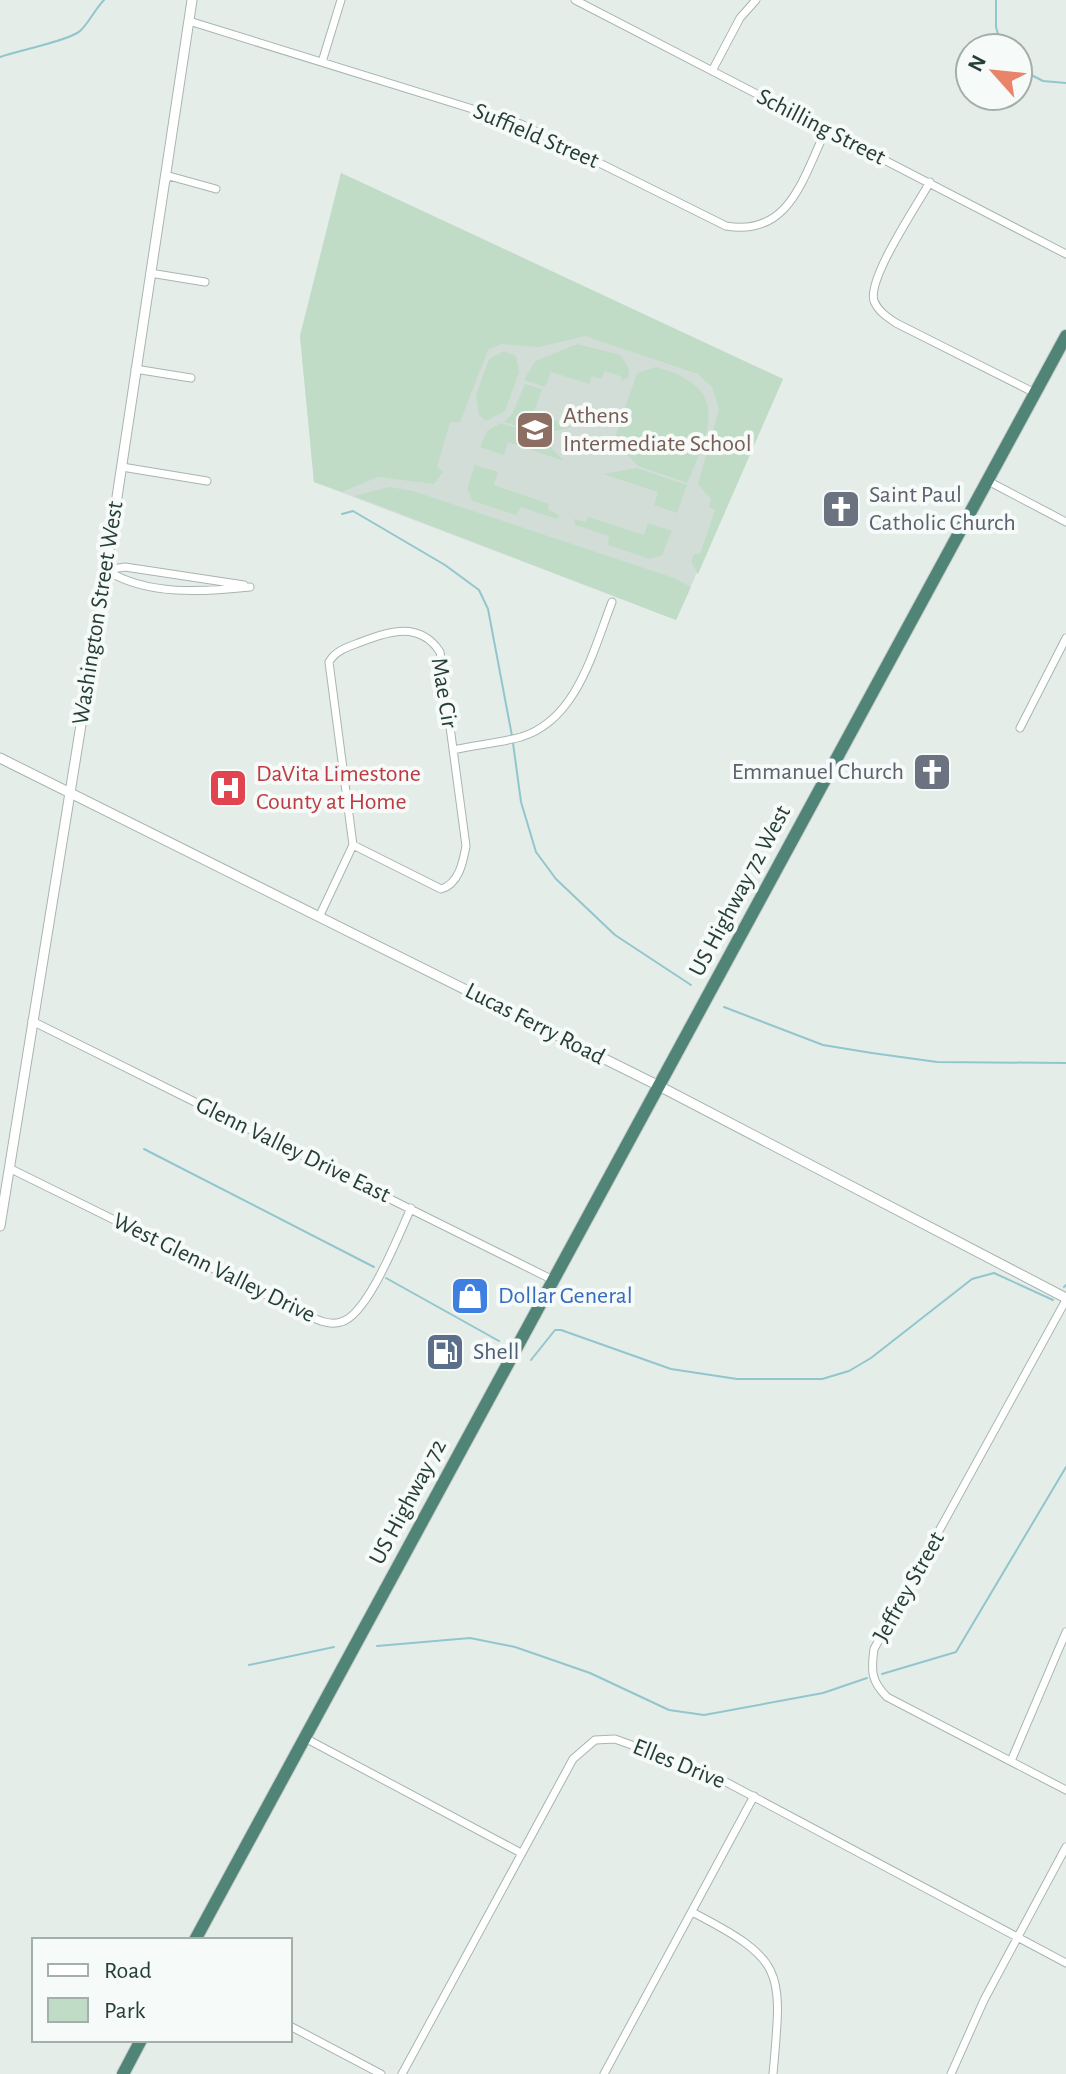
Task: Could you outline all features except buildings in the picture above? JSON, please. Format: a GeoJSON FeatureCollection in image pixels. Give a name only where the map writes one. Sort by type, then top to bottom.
{"type":"FeatureCollection","features":[{"type":"Feature","properties":{"kind":"highway","name":"US Highway 72 West"},"geometry":{"type":"LineString","coordinates":[[659,1086],[1066,336]]}},
{"type":"Feature","properties":{"kind":"highway","name":"US Highway 72"},"geometry":{"type":"LineString","coordinates":[[196,1938],[659,1086]]}},
{"type":"Feature","properties":{"kind":"highway"},"geometry":{"type":"LineString","coordinates":[[123,2074],[140,2042]]}},
{"type":"Feature","properties":{"kind":"street","name":"Washington Street West"},"geometry":{"type":"LineString","coordinates":[[0,1226],[106,570],[192,0]]}},
{"type":"Feature","properties":{"kind":"street"},"geometry":{"type":"LineString","coordinates":[[322,62],[341,0]]}},
{"type":"Feature","properties":{"kind":"street","name":"Schilling Street"},"geometry":{"type":"LineString","coordinates":[[575,0],[1066,254]]}},
{"type":"Feature","properties":{"kind":"street"},"geometry":{"type":"LineString","coordinates":[[712,71],[740,18],[756,0]]}},
{"type":"Feature","properties":{"kind":"street","name":"Suffield Street"},"geometry":{"type":"LineString","coordinates":[[189,21],[521,124],[708,218],[745,229],[765,225],[782,212],[826,130]]}},
{"type":"Feature","properties":{"kind":"street"},"geometry":{"type":"LineString","coordinates":[[164,182],[169,176],[216,189]]}},
{"type":"Feature","properties":{"kind":"street"},"geometry":{"type":"LineString","coordinates":[[930,182],[880,272],[873,290],[874,300],[887,317],[1035,393]]}},
{"type":"Feature","properties":{"kind":"street"},"geometry":{"type":"LineString","coordinates":[[150,273],[205,282]]}},
{"type":"Feature","properties":{"kind":"street"},"geometry":{"type":"LineString","coordinates":[[135,369],[191,378]]}},
{"type":"Feature","properties":{"kind":"street"},"geometry":{"type":"LineString","coordinates":[[122,467],[207,481]]}},
{"type":"Feature","properties":{"kind":"street"},"geometry":{"type":"LineString","coordinates":[[988,481],[1066,522]]}},
{"type":"Feature","properties":{"kind":"street"},"geometry":{"type":"LineString","coordinates":[[125,567],[250,587],[171,590],[123,581],[106,570],[125,567]]}},
{"type":"Feature","properties":{"kind":"street"},"geometry":{"type":"LineString","coordinates":[[453,750],[507,740],[544,726],[567,703],[588,664],[612,602]]}},
{"type":"Feature","properties":{"kind":"street","name":"Mae Cir"},"geometry":{"type":"LineString","coordinates":[[391,630],[427,637],[440,652],[466,846],[463,862],[449,887],[441,889],[353,845],[328,670],[331,657],[391,630]]}},
{"type":"Feature","properties":{"kind":"street"},"geometry":{"type":"LineString","coordinates":[[1020,728],[1066,638]]}},
{"type":"Feature","properties":{"kind":"street"},"geometry":{"type":"LineString","coordinates":[[1057,656],[1066,661]]}},
{"type":"Feature","properties":{"kind":"street","name":"Lucas Ferry Road"},"geometry":{"type":"LineString","coordinates":[[0,758],[659,1086],[1066,1299]]}},
{"type":"Feature","properties":{"kind":"street"},"geometry":{"type":"LineString","coordinates":[[320,915],[353,845]]}},
{"type":"Feature","properties":{"kind":"street","name":"Glenn Valley Drive East"},"geometry":{"type":"LineString","coordinates":[[32,1021],[553,1280]]}},
{"type":"Feature","properties":{"kind":"street","name":"West Glenn Valley Drive"},"geometry":{"type":"LineString","coordinates":[[9,1168],[305,1314],[333,1324],[344,1322],[360,1308],[411,1208]]}},
{"type":"Feature","properties":{"kind":"street","name":"Jeffrey Street"},"geometry":{"type":"LineString","coordinates":[[1066,1299],[874,1649],[871,1669],[873,1680],[887,1697],[1066,1790]]}},
{"type":"Feature","properties":{"kind":"street"},"geometry":{"type":"LineString","coordinates":[[1011,1761],[1066,1632]]}},
{"type":"Feature","properties":{"kind":"street"},"geometry":{"type":"LineString","coordinates":[[305,1738],[521,1853]]}},
{"type":"Feature","properties":{"kind":"street","name":"Elles Drive"},"geometry":{"type":"LineString","coordinates":[[402,2074],[573,1759],[595,1740],[615,1739],[663,1754],[754,1796],[1066,1963]]}},
{"type":"Feature","properties":{"kind":"street"},"geometry":{"type":"LineString","coordinates":[[604,2074],[754,1796]]}},
{"type":"Feature","properties":{"kind":"street"},"geometry":{"type":"LineString","coordinates":[[951,2074],[1017,1937],[1066,1847]]}},
{"type":"Feature","properties":{"kind":"street"},"geometry":{"type":"LineString","coordinates":[[692,1912],[739,1936],[769,1963],[777,1981],[779,2001],[773,2074]]}},
{"type":"Feature","properties":{"kind":"street"},"geometry":{"type":"LineString","coordinates":[[292,2027],[381,2074]]}},
{"type":"Feature","properties":{"kind":"shaded area","name":"Athens Intermediate School"},"geometry":{"type":"Polygon","coordinates":[[[341,173],[783,379],[676,620],[314,482],[300,336],[341,173]]]}},
{"type":"Feature","properties":{"kind":"green space"},"geometry":{"type":"Polygon","coordinates":[[[341,173],[783,379],[698,574],[691,562],[694,554],[700,554],[715,510],[709,507],[711,499],[698,484],[719,409],[712,387],[698,374],[585,336],[539,347],[502,344],[488,350],[460,422],[450,422],[437,467],[443,472],[434,484],[378,477],[342,492],[314,482],[300,336],[341,173]]]}},
{"type":"Feature","properties":{"kind":"green space"},"geometry":{"type":"Polygon","coordinates":[[[577,344],[621,355],[629,369],[628,378],[620,381],[622,377],[605,371],[601,379],[592,376],[589,384],[551,372],[545,387],[524,380],[535,361],[577,344]]]}},
{"type":"Feature","properties":{"kind":"green space"},"geometry":{"type":"Polygon","coordinates":[[[504,351],[516,356],[519,372],[505,411],[486,421],[479,415],[476,395],[489,359],[504,351]]]}},
{"type":"Feature","properties":{"kind":"green space"},"geometry":{"type":"Polygon","coordinates":[[[656,367],[680,375],[696,386],[705,398],[709,412],[703,444],[687,483],[638,466],[614,440],[637,373],[656,367]]]}},
{"type":"Feature","properties":{"kind":"green space"},"geometry":{"type":"Polygon","coordinates":[[[525,384],[542,389],[534,412],[572,427],[541,434],[504,422],[512,414],[525,384]]]}},
{"type":"Feature","properties":{"kind":"green space"},"geometry":{"type":"Polygon","coordinates":[[[501,423],[540,436],[564,461],[508,442],[504,455],[480,447],[487,431],[501,423]]]}},
{"type":"Feature","properties":{"kind":"green space"},"geometry":{"type":"Polygon","coordinates":[[[475,465],[498,472],[494,485],[549,504],[548,509],[560,516],[556,519],[521,507],[516,515],[473,501],[467,489],[475,465]]]}},
{"type":"Feature","properties":{"kind":"green space"},"geometry":{"type":"Polygon","coordinates":[[[637,468],[687,485],[677,513],[654,505],[658,492],[603,474],[637,468]]]}},
{"type":"Feature","properties":{"kind":"green space"},"geometry":{"type":"Polygon","coordinates":[[[389,487],[413,491],[674,578],[691,587],[676,620],[354,496],[389,487]]]}},
{"type":"Feature","properties":{"kind":"green space"},"geometry":{"type":"Polygon","coordinates":[[[588,517],[644,535],[648,523],[672,531],[662,555],[650,559],[608,545],[609,536],[575,525],[574,519],[586,522],[588,517]]]}},
{"type":"Feature","properties":{"kind":"waterway"},"geometry":{"type":"LineString","coordinates":[[0,57],[75,34],[104,0]]}},
{"type":"Feature","properties":{"kind":"waterway"},"geometry":{"type":"LineString","coordinates":[[996,0],[997,32]]}},
{"type":"Feature","properties":{"kind":"waterway"},"geometry":{"type":"LineString","coordinates":[[1034,76],[1043,81],[1066,83]]}},
{"type":"Feature","properties":{"kind":"waterway"},"geometry":{"type":"LineString","coordinates":[[342,514],[353,511],[445,565],[479,590],[488,609],[512,736]]}},
{"type":"Feature","properties":{"kind":"waterway"},"geometry":{"type":"LineString","coordinates":[[513,743],[521,802],[536,852],[556,879],[615,935],[691,985]]}},
{"type":"Feature","properties":{"kind":"waterway"},"geometry":{"type":"LineString","coordinates":[[724,1007],[823,1045],[937,1062],[1066,1063]]}},
{"type":"Feature","properties":{"kind":"waterway"},"geometry":{"type":"LineString","coordinates":[[144,1149],[374,1267]]}},
{"type":"Feature","properties":{"kind":"waterway"},"geometry":{"type":"LineString","coordinates":[[531,1360],[555,1330],[561,1330],[671,1369],[737,1379],[822,1379],[849,1371],[871,1358],[972,1279],[994,1273],[1053,1300]]}},
{"type":"Feature","properties":{"kind":"waterway"},"geometry":{"type":"LineString","coordinates":[[386,1278],[499,1341]]}},
{"type":"Feature","properties":{"kind":"waterway"},"geometry":{"type":"LineString","coordinates":[[882,1674],[956,1652],[1066,1467]]}},
{"type":"Feature","properties":{"kind":"waterway"},"geometry":{"type":"LineString","coordinates":[[377,1646],[470,1638],[515,1647],[590,1673],[669,1710],[704,1715],[823,1693],[867,1678]]}},
{"type":"Feature","properties":{"kind":"waterway"},"geometry":{"type":"LineString","coordinates":[[249,1665],[334,1647]]}},
{"type":"Feature","properties":{"kind":"place","name":"Athens Intermediate School"},"geometry":{"type":"Point","coordinates":[535,430]}},
{"type":"Feature","properties":{"kind":"place","name":"Saint Paul Catholic Church"},"geometry":{"type":"Point","coordinates":[841,509]}},
{"type":"Feature","properties":{"kind":"place","name":"Emmanuel Church"},"geometry":{"type":"Point","coordinates":[932,772]}},
{"type":"Feature","properties":{"kind":"place","name":"DaVita Limestone County at Home"},"geometry":{"type":"Point","coordinates":[228,788]}},
{"type":"Feature","properties":{"kind":"place","name":"Dollar General"},"geometry":{"type":"Point","coordinates":[470,1296]}},
{"type":"Feature","properties":{"kind":"place","name":"Shell"},"geometry":{"type":"Point","coordinates":[445,1352]}}]}
